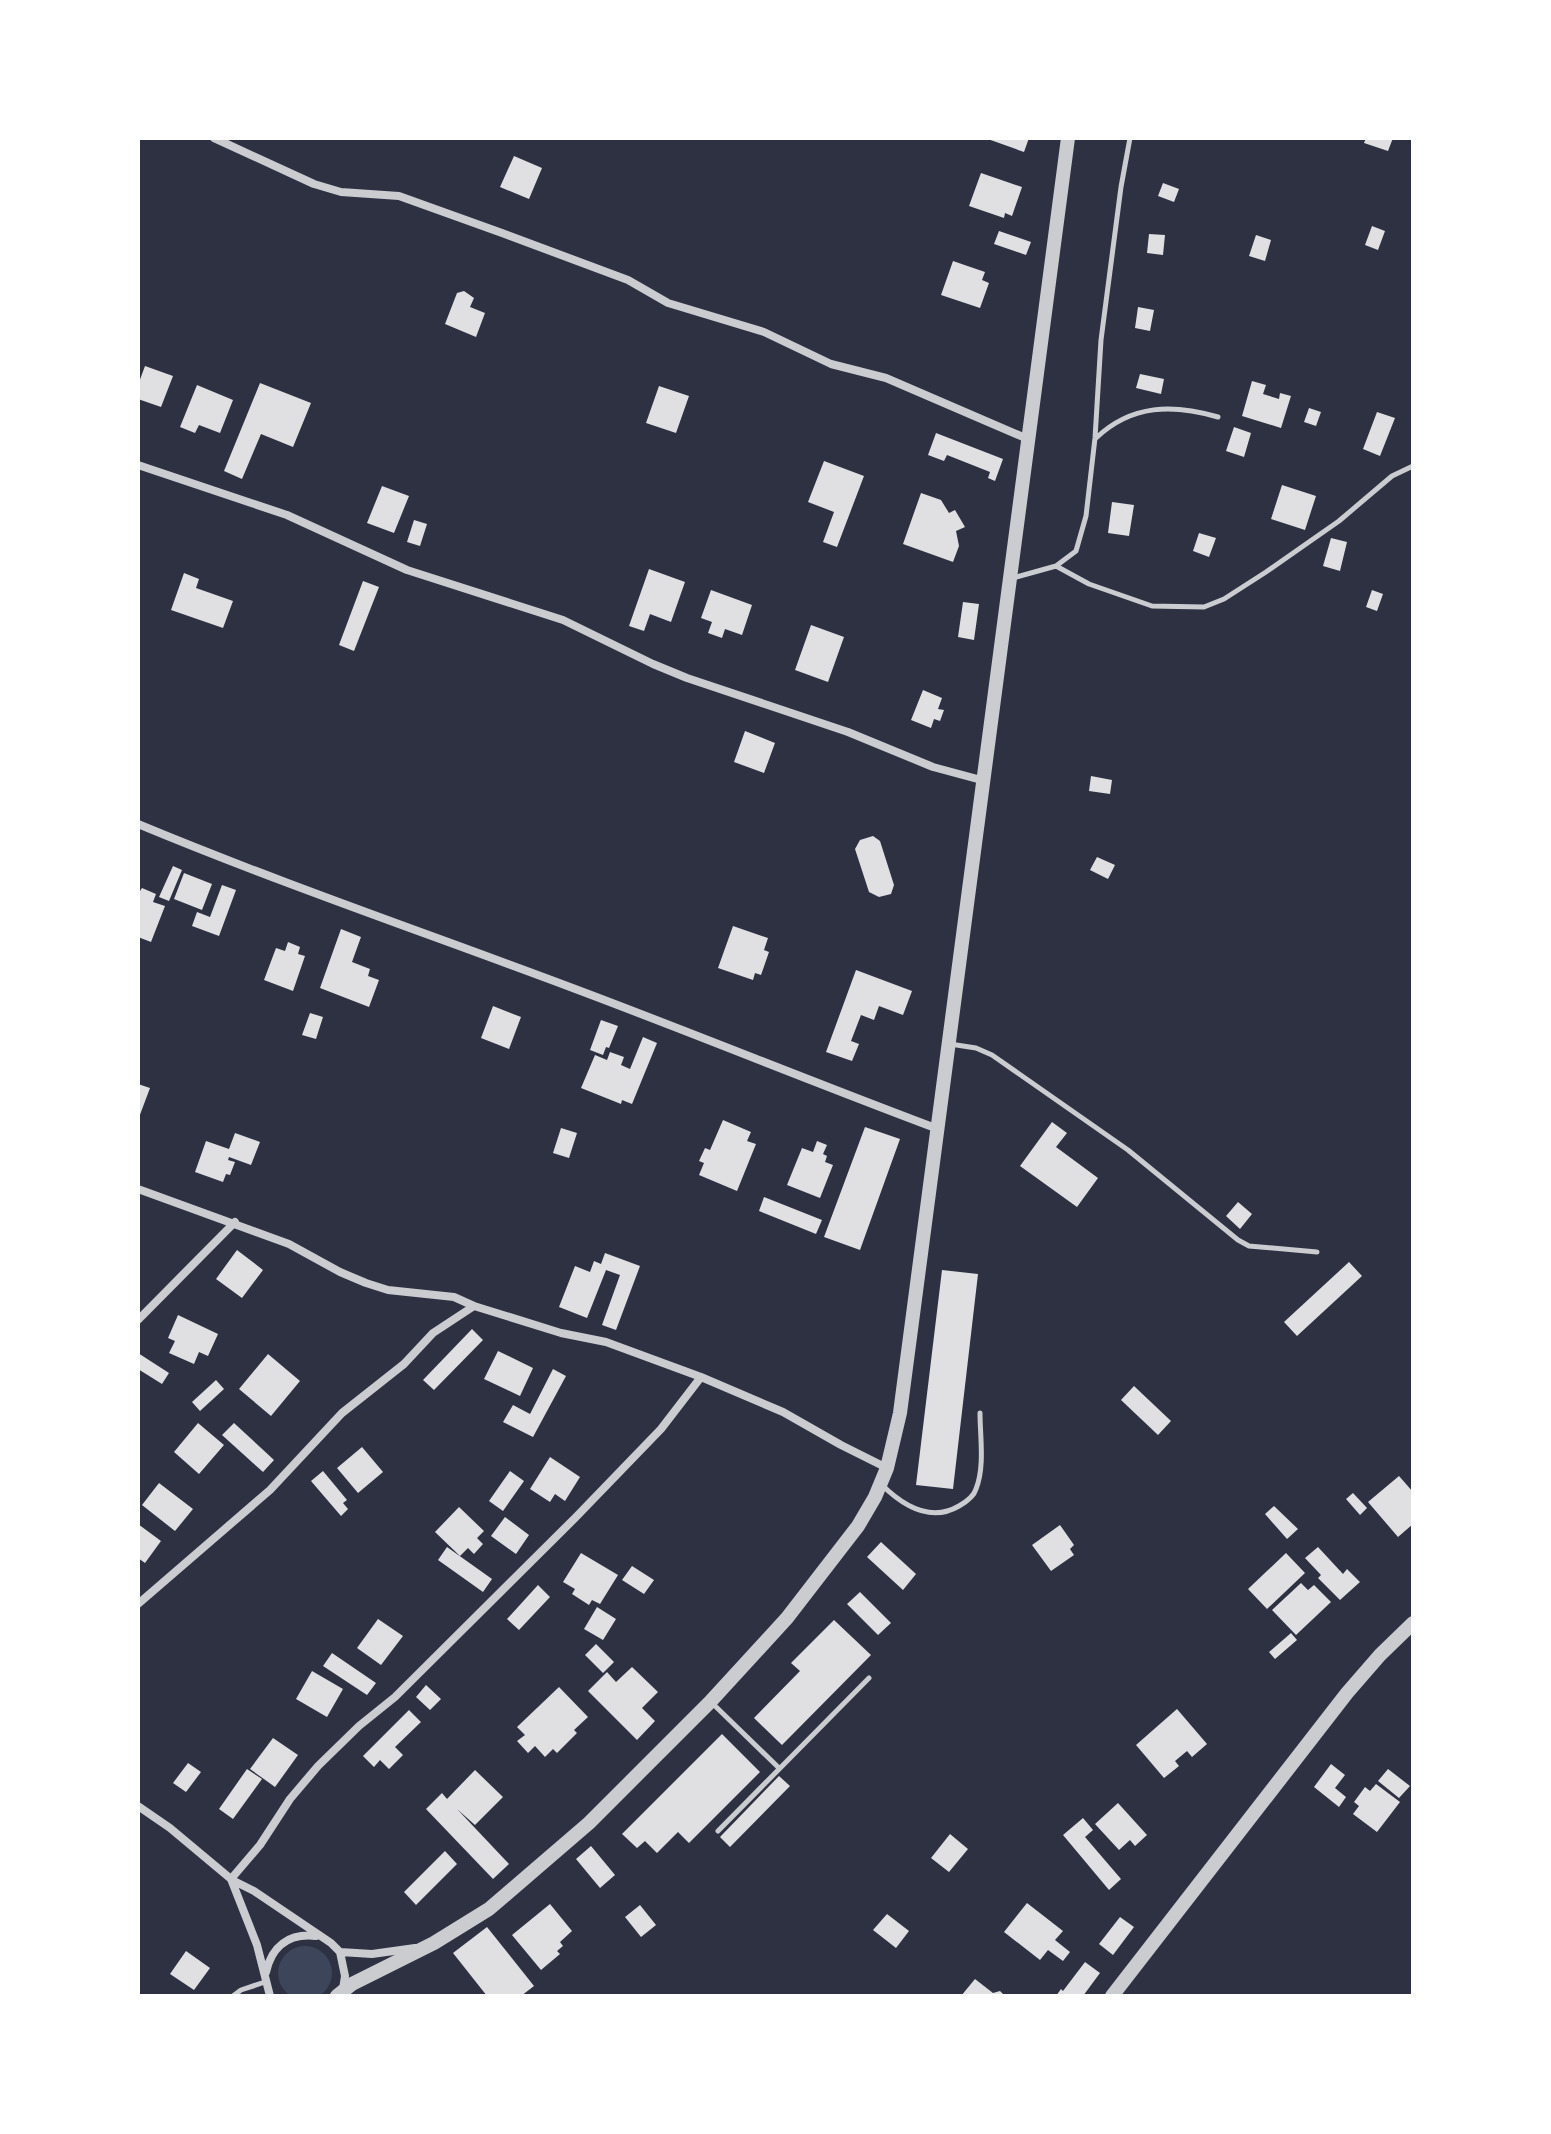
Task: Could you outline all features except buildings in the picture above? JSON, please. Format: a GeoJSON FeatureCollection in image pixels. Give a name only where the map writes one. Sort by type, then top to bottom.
{"type":"FeatureCollection","features":[{"type":"Feature","properties":{"kind":"street"},"geometry":{"type":"LineString","coordinates":[[214,138],[314,184],[341,192],[399,196],[516,238],[628,280],[668,303],[764,332],[831,364],[886,378],[1030,440]]}},
{"type":"Feature","properties":{"kind":"street"},"geometry":{"type":"LineString","coordinates":[[340,1993],[489,1909],[563,1846],[710,1702],[809,1590],[858,1526],[881,1484],[900,1413],[1068,138]]}},
{"type":"Feature","properties":{"kind":"street"},"geometry":{"type":"LineString","coordinates":[[138,465],[287,515],[407,570],[563,620],[687,678],[848,732],[933,767],[985,781]]}},
{"type":"Feature","properties":{"kind":"street"},"geometry":{"type":"LineString","coordinates":[[138,824],[239,866],[592,995],[938,1129]]}},
{"type":"Feature","properties":{"kind":"street"},"geometry":{"type":"LineString","coordinates":[[138,1189],[289,1244],[366,1283],[388,1290],[454,1297],[561,1333],[606,1342],[701,1377],[783,1412],[887,1468]]}},
{"type":"Feature","properties":{"kind":"street"},"geometry":{"type":"LineString","coordinates":[[138,1320],[235,1222]]}},
{"type":"Feature","properties":{"kind":"street"},"geometry":{"type":"LineString","coordinates":[[138,1604],[288,1473],[342,1413],[404,1364],[433,1333],[474,1306]]}},
{"type":"Feature","properties":{"kind":"street"},"geometry":{"type":"LineString","coordinates":[[231,1879],[318,1766],[359,1726],[395,1697],[576,1517],[661,1429],[701,1377]]}},
{"type":"Feature","properties":{"kind":"street"},"geometry":{"type":"LineString","coordinates":[[1112,1996],[1347,1693],[1413,1623]]}},
{"type":"Feature","properties":{"kind":"street"},"geometry":{"type":"LineString","coordinates":[[138,1806],[170,1828],[231,1879],[254,1891],[340,1952],[372,1954],[422,1948]]}},
{"type":"Feature","properties":{"kind":"street"},"geometry":{"type":"LineString","coordinates":[[231,1879],[257,1945],[270,1996]]}},
{"type":"Feature","properties":{"kind":"street"},"geometry":{"type":"LineString","coordinates":[[265,1982],[269,1960],[282,1942],[303,1935],[321,1937]]}},
{"type":"Feature","properties":{"kind":"street"},"geometry":{"type":"LineString","coordinates":[[340,1952],[345,1976],[340,1993]]}},
{"type":"Feature","properties":{"kind":"lane"},"geometry":{"type":"LineString","coordinates":[[1012,578],[1056,566],[1076,551],[1086,516],[1101,340],[1130,138]]}},
{"type":"Feature","properties":{"kind":"lane"},"geometry":{"type":"LineString","coordinates":[[1095,438],[1114,422],[1142,412],[1179,408],[1218,417]]}},
{"type":"Feature","properties":{"kind":"lane"},"geometry":{"type":"LineString","coordinates":[[1056,566],[1089,584],[1152,606],[1204,607],[1224,599],[1266,572],[1339,521],[1392,476],[1413,466]]}},
{"type":"Feature","properties":{"kind":"lane"},"geometry":{"type":"LineString","coordinates":[[949,1044],[976,1048],[992,1055],[1128,1150],[1238,1240],[1261,1248],[1317,1252]]}},
{"type":"Feature","properties":{"kind":"lane"},"geometry":{"type":"LineString","coordinates":[[881,1484],[897,1500],[913,1509],[934,1513],[951,1511],[965,1503],[976,1490],[981,1462],[980,1413]]}},
{"type":"Feature","properties":{"kind":"lane"},"geometry":{"type":"LineString","coordinates":[[718,1831],[869,1678]]}},
{"type":"Feature","properties":{"kind":"lane"},"geometry":{"type":"LineString","coordinates":[[710,1702],[779,1768]]}},
{"type":"Feature","properties":{"kind":"lane"},"geometry":{"type":"LineString","coordinates":[[233,1996],[265,1982]]}},
{"type":"Feature","properties":{"kind":"shaded area"},"geometry":{"type":"Polygon","coordinates":[[[305,1946],[324,1954],[332,1973],[324,1992],[305,2000],[286,1992],[278,1973],[286,1954],[305,1946]]]}}]}
